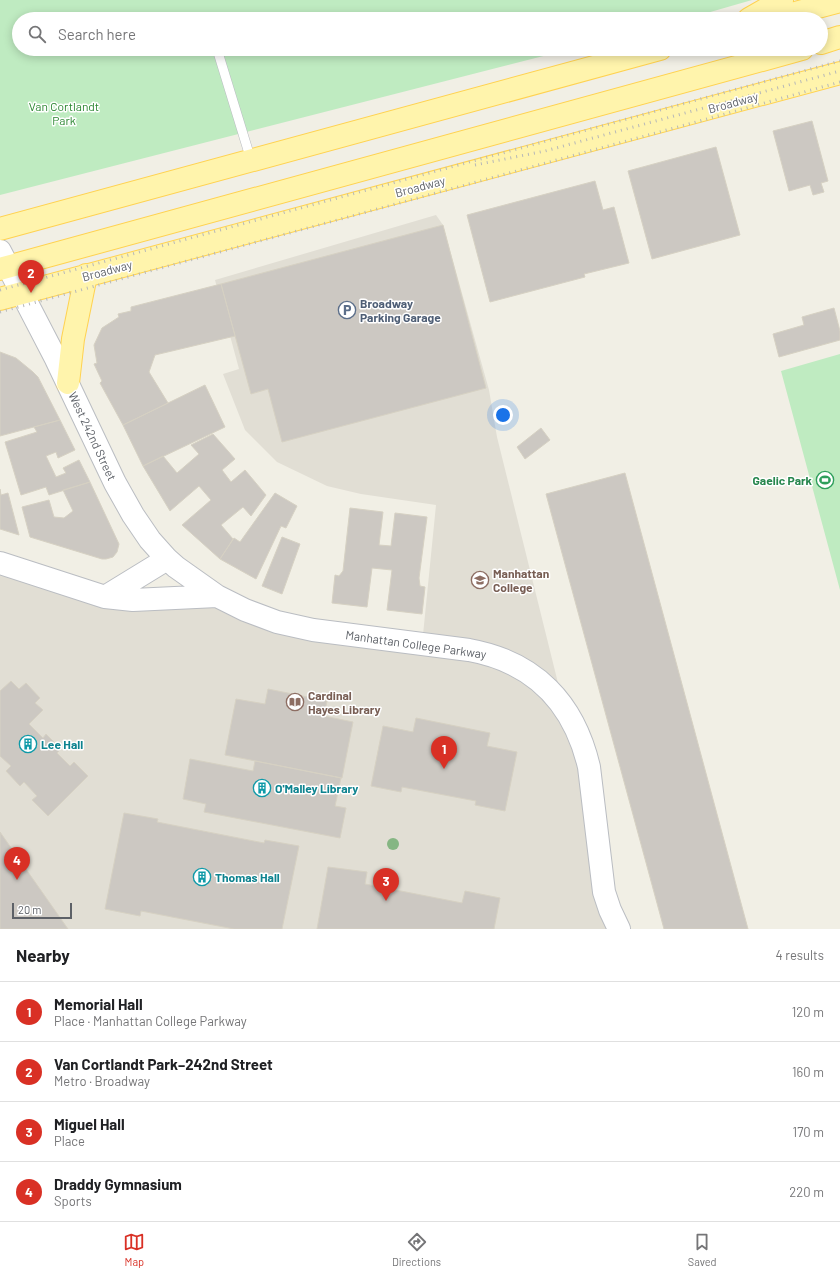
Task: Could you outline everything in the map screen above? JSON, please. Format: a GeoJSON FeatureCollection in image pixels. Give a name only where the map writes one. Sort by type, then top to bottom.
{"type":"FeatureCollection","features":[{"type":"Feature","properties":{"kind":"main road"},"geometry":{"type":"LineString","coordinates":[[761,12],[782,0]]}},
{"type":"Feature","properties":{"kind":"main road"},"geometry":{"type":"LineString","coordinates":[[799,12],[840,1]]}},
{"type":"Feature","properties":{"kind":"main road"},"geometry":{"type":"LineString","coordinates":[[828,41],[840,38]]}},
{"type":"Feature","properties":{"kind":"main road"},"geometry":{"type":"LineString","coordinates":[[828,45],[840,44]]}},
{"type":"Feature","properties":{"kind":"main road"},"geometry":{"type":"LineString","coordinates":[[0,229],[634,56]]}},
{"type":"Feature","properties":{"kind":"main road"},"geometry":{"type":"LineString","coordinates":[[3,262],[776,56]]}},
{"type":"Feature","properties":{"kind":"main road","name":"Broadway"},"geometry":{"type":"LineString","coordinates":[[0,299],[840,73]]}},
{"type":"Feature","properties":{"kind":"main road"},"geometry":{"type":"LineString","coordinates":[[68,383],[73,340],[86,275]]}},
{"type":"Feature","properties":{"kind":"street","name":"West 242nd Street"},"geometry":{"type":"LineString","coordinates":[[3,262],[22,293],[68,383],[132,515],[166,559],[187,576],[217,596]]}},
{"type":"Feature","properties":{"kind":"street"},"geometry":{"type":"LineString","coordinates":[[105,597],[166,559]]}},
{"type":"Feature","properties":{"kind":"street"},"geometry":{"type":"LineString","coordinates":[[0,563],[105,597],[133,600],[217,596]]}},
{"type":"Feature","properties":{"kind":"street","name":"Manhattan College Parkway"},"geometry":{"type":"LineString","coordinates":[[217,596],[261,617],[294,627],[482,653],[513,664],[533,676],[560,702],[574,723],[582,742],[588,767],[604,892],[610,910],[619,929]]}},
{"type":"Feature","properties":{"kind":"lane"},"geometry":{"type":"LineString","coordinates":[[219,56],[251,160]]}},
{"type":"Feature","properties":{"kind":"shaded area","name":"Manhattan College"},"geometry":{"type":"Polygon","coordinates":[[[436,215],[443,225],[489,390],[497,437],[619,929],[0,929],[0,563],[105,597],[231,603],[422,645],[436,505],[361,494],[327,486],[277,462],[245,430],[223,374],[239,369],[215,280],[436,215]]]}},
{"type":"Feature","properties":{"kind":"green space","name":"Van Cortlandt Park"},"geometry":{"type":"Polygon","coordinates":[[[0,0],[752,0],[710,12],[12,12],[12,56],[544,56],[0,195],[0,0]]]}},
{"type":"Feature","properties":{"kind":"green space","name":"Gaelic Park"},"geometry":{"type":"Polygon","coordinates":[[[840,354],[840,590],[781,371],[840,354]]]}},
{"type":"Feature","properties":{"kind":"building"},"geometry":{"type":"Polygon","coordinates":[[[812,121],[828,181],[821,183],[824,192],[813,195],[810,185],[789,191],[773,131],[812,121]]]}},
{"type":"Feature","properties":{"kind":"building"},"geometry":{"type":"Polygon","coordinates":[[[716,147],[740,235],[652,259],[628,171],[716,147]]]}},
{"type":"Feature","properties":{"kind":"building"},"geometry":{"type":"Polygon","coordinates":[[[595,181],[603,210],[614,207],[629,263],[584,274],[585,277],[490,302],[467,215],[595,181]]]}},
{"type":"Feature","properties":{"kind":"building","name":"Broadway Parking Garage"},"geometry":{"type":"Polygon","coordinates":[[[443,225],[486,388],[282,442],[268,389],[251,394],[221,284],[443,225]]]}},
{"type":"Feature","properties":{"kind":"building"},"geometry":{"type":"Polygon","coordinates":[[[221,284],[235,336],[155,355],[149,372],[168,403],[123,425],[100,383],[102,381],[94,364],[97,363],[94,345],[102,328],[119,317],[118,314],[131,311],[131,307],[221,284]]]}},
{"type":"Feature","properties":{"kind":"building"},"geometry":{"type":"Polygon","coordinates":[[[834,308],[840,331],[840,340],[779,357],[773,334],[804,325],[802,317],[834,308]]]}},
{"type":"Feature","properties":{"kind":"building"},"geometry":{"type":"Polygon","coordinates":[[[0,352],[16,358],[38,377],[60,420],[0,436],[0,352]]]}},
{"type":"Feature","properties":{"kind":"building"},"geometry":{"type":"Polygon","coordinates":[[[205,385],[225,427],[143,466],[123,425],[205,385]]]}},
{"type":"Feature","properties":{"kind":"building"},"geometry":{"type":"Polygon","coordinates":[[[60,420],[75,450],[58,458],[56,452],[46,456],[56,477],[66,473],[63,468],[79,460],[90,482],[49,495],[46,487],[21,495],[5,442],[37,432],[34,427],[60,420]]]}},
{"type":"Feature","properties":{"kind":"building"},"geometry":{"type":"Polygon","coordinates":[[[541,428],[550,440],[525,459],[517,447],[541,428]]]}},
{"type":"Feature","properties":{"kind":"building"},"geometry":{"type":"Polygon","coordinates":[[[213,434],[235,459],[222,470],[231,482],[245,470],[266,495],[251,516],[243,507],[221,525],[233,539],[220,559],[182,525],[211,500],[199,486],[170,511],[143,466],[163,456],[177,473],[199,454],[191,445],[213,434]]]}},
{"type":"Feature","properties":{"kind":"building"},"geometry":{"type":"Polygon","coordinates":[[[625,473],[748,929],[664,929],[546,494],[625,473]]]}},
{"type":"Feature","properties":{"kind":"building"},"geometry":{"type":"Polygon","coordinates":[[[90,482],[119,544],[117,552],[113,557],[102,559],[30,537],[22,507],[49,500],[54,517],[64,518],[73,511],[63,490],[90,482]]]}},
{"type":"Feature","properties":{"kind":"building"},"geometry":{"type":"Polygon","coordinates":[[[0,489],[1,495],[8,493],[19,535],[0,529],[0,489]]]}},
{"type":"Feature","properties":{"kind":"building"},"geometry":{"type":"Polygon","coordinates":[[[275,493],[297,506],[286,528],[281,526],[256,579],[220,559],[234,538],[240,542],[275,493]]]}},
{"type":"Feature","properties":{"kind":"building"},"geometry":{"type":"Polygon","coordinates":[[[350,508],[383,512],[379,545],[391,546],[395,513],[427,517],[419,578],[420,586],[425,587],[422,614],[387,610],[392,570],[372,568],[367,607],[332,603],[335,575],[339,576],[343,571],[350,508]]]}},
{"type":"Feature","properties":{"kind":"building"},"geometry":{"type":"Polygon","coordinates":[[[282,537],[300,544],[282,594],[262,586],[282,537]]]}},
{"type":"Feature","properties":{"kind":"building","name":"Lee Hall"},"geometry":{"type":"Polygon","coordinates":[[[11,681],[19,689],[26,683],[40,698],[35,703],[43,710],[29,724],[43,738],[46,734],[61,749],[57,753],[70,766],[74,762],[88,776],[48,816],[32,800],[37,796],[24,782],[20,786],[6,771],[11,766],[0,756],[0,691],[11,681]]]}},
{"type":"Feature","properties":{"kind":"building"},"geometry":{"type":"Polygon","coordinates":[[[268,689],[327,701],[324,716],[353,722],[342,778],[225,755],[236,699],[265,704],[268,689]]]}},
{"type":"Feature","properties":{"kind":"building"},"geometry":{"type":"Polygon","coordinates":[[[416,718],[490,733],[487,746],[517,752],[505,811],[475,805],[476,801],[402,787],[401,792],[371,786],[383,726],[413,732],[416,718]]]}},
{"type":"Feature","properties":{"kind":"building","name":"O'Malley Library"},"geometry":{"type":"Polygon","coordinates":[[[190,759],[253,771],[255,761],[341,778],[335,806],[346,808],[340,838],[204,812],[206,804],[183,799],[190,759]]]}},
{"type":"Feature","properties":{"kind":"building","name":"Thomas Hall"},"geometry":{"type":"Polygon","coordinates":[[[124,813],[158,819],[157,822],[264,843],[265,840],[299,846],[282,929],[234,929],[141,911],[140,916],[105,909],[124,813]]]}},
{"type":"Feature","properties":{"kind":"building"},"geometry":{"type":"Polygon","coordinates":[[[0,832],[68,929],[0,929],[0,832]]]}},
{"type":"Feature","properties":{"kind":"building"},"geometry":{"type":"Polygon","coordinates":[[[328,867],[367,872],[365,884],[462,903],[465,891],[500,898],[494,929],[317,929],[328,867]]]}},
{"type":"Feature","properties":{"kind":"railway"},"geometry":{"type":"LineString","coordinates":[[0,290],[840,61]]}},
{"type":"Feature","properties":{"kind":"railway"},"geometry":{"type":"LineString","coordinates":[[475,165],[545,151],[840,71]]}},
{"type":"Feature","properties":{"kind":"railway"},"geometry":{"type":"LineString","coordinates":[[0,312],[840,82]]}},
{"type":"Feature","properties":{"kind":"place","name":"Van Cortlandt Park–242nd Street"},"geometry":{"type":"Point","coordinates":[31,293]}},
{"type":"Feature","properties":{"kind":"place","name":"Broadway Parking Garage"},"geometry":{"type":"Point","coordinates":[347,310]}},
{"type":"Feature","properties":{"kind":"place","name":"Gaelic Park"},"geometry":{"type":"Point","coordinates":[825,480]}},
{"type":"Feature","properties":{"kind":"place","name":"Manhattan College"},"geometry":{"type":"Point","coordinates":[480,580]}},
{"type":"Feature","properties":{"kind":"place","name":"Cardinal Hayes Library"},"geometry":{"type":"Point","coordinates":[295,702]}},
{"type":"Feature","properties":{"kind":"place","name":"Lee Hall"},"geometry":{"type":"Point","coordinates":[28,744]}},
{"type":"Feature","properties":{"kind":"place","name":"Memorial Hall"},"geometry":{"type":"Point","coordinates":[444,769]}},
{"type":"Feature","properties":{"kind":"place","name":"O'Malley Library"},"geometry":{"type":"Point","coordinates":[262,788]}},
{"type":"Feature","properties":{"kind":"place","name":"Thomas Hall"},"geometry":{"type":"Point","coordinates":[202,877]}},
{"type":"Feature","properties":{"kind":"place","name":"Draddy Gymnasium"},"geometry":{"type":"Point","coordinates":[17,880]}},
{"type":"Feature","properties":{"kind":"place","name":"Miguel Hall"},"geometry":{"type":"Point","coordinates":[386,901]}}]}
